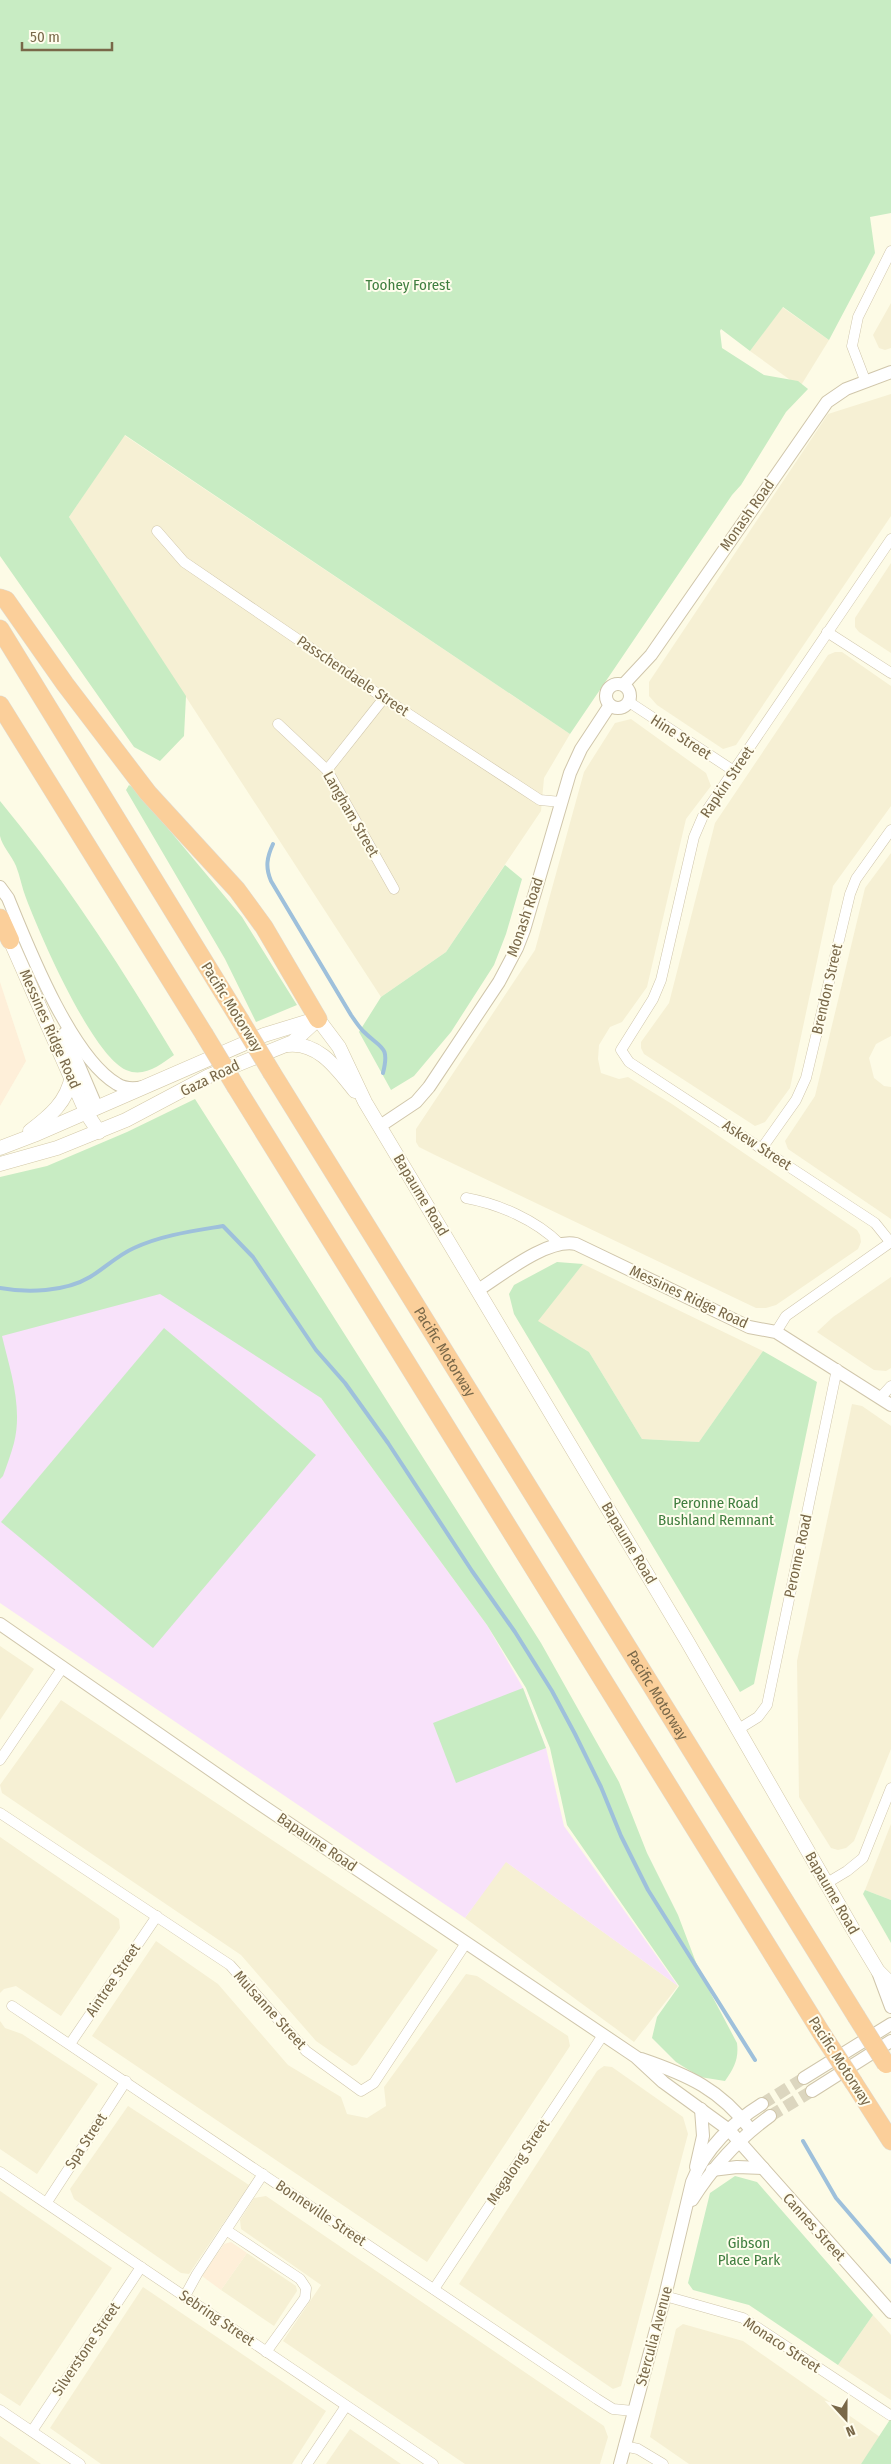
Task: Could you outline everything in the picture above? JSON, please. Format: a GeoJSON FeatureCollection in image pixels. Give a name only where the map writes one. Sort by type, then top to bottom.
{"type":"FeatureCollection","features":[{"type":"Feature","properties":{"kind":"highway"},"geometry":{"type":"LineString","coordinates":[[0,598],[6,600],[65,684],[148,793],[237,890],[264,927],[318,1019]]}},
{"type":"Feature","properties":{"kind":"highway","name":"Pacific Motorway"},"geometry":{"type":"LineString","coordinates":[[0,629],[272,1073],[889,2068]]}},
{"type":"Feature","properties":{"kind":"highway","name":"Pacific Motorway"},"geometry":{"type":"LineString","coordinates":[[0,705],[822,2034],[891,2140]]}},
{"type":"Feature","properties":{"kind":"highway"},"geometry":{"type":"LineString","coordinates":[[0,918],[5,933]]}},
{"type":"Feature","properties":{"kind":"main road","name":"Messines Ridge Road"},"geometry":{"type":"LineString","coordinates":[[5,933],[72,1076],[92,1110],[100,1131]]}},
{"type":"Feature","properties":{"kind":"main road","name":"Gaza Road"},"geometry":{"type":"LineString","coordinates":[[0,1164],[36,1155],[139,1114],[208,1076],[287,1046],[318,1019]]}},
{"type":"Feature","properties":{"kind":"main road","name":"Gaza Road"},"geometry":{"type":"LineString","coordinates":[[0,1148],[264,1035],[318,1019]]}},
{"type":"Feature","properties":{"kind":"main road","name":"Bapaume Road"},"geometry":{"type":"LineString","coordinates":[[318,1019],[339,1047],[365,1102],[678,1624],[737,1730],[878,1971],[891,1984]]}},
{"type":"Feature","properties":{"kind":"main road","name":"Bapaume Road"},"geometry":{"type":"LineString","coordinates":[[287,1046],[306,1046],[320,1053],[331,1062],[365,1102]]}},
{"type":"Feature","properties":{"kind":"main road"},"geometry":{"type":"LineString","coordinates":[[15,1142],[53,1112],[67,1093],[72,1076]]}},
{"type":"Feature","properties":{"kind":"street"},"geometry":{"type":"LineString","coordinates":[[865,380],[852,346],[858,317],[891,251]]}},
{"type":"Feature","properties":{"kind":"street","name":"Monash Road"},"geometry":{"type":"LineString","coordinates":[[380,1126],[416,1102],[429,1088],[509,964],[524,930],[570,773],[581,749],[610,706],[606,698],[608,689],[615,684],[624,684],[651,655],[812,420],[827,402],[846,388],[891,372]]}},
{"type":"Feature","properties":{"kind":"street","name":"Passchendaele Street"},"geometry":{"type":"LineString","coordinates":[[157,531],[184,562],[384,698],[540,800],[560,802]]}},
{"type":"Feature","properties":{"kind":"street","name":"Rapkin Street"},"geometry":{"type":"LineString","coordinates":[[621,1050],[653,999],[661,980],[694,836],[700,822],[891,540]]}},
{"type":"Feature","properties":{"kind":"street"},"geometry":{"type":"LineString","coordinates":[[827,632],[891,673]]}},
{"type":"Feature","properties":{"kind":"street"},"geometry":{"type":"LineString","coordinates":[[610,706],[619,708],[629,702],[630,693],[624,684]]}},
{"type":"Feature","properties":{"kind":"street"},"geometry":{"type":"LineString","coordinates":[[327,770],[384,698]]}},
{"type":"Feature","properties":{"kind":"street","name":"Hine Street"},"geometry":{"type":"LineString","coordinates":[[629,702],[734,771]]}},
{"type":"Feature","properties":{"kind":"street","name":"Langham Street"},"geometry":{"type":"LineString","coordinates":[[278,724],[327,770],[394,890]]}},
{"type":"Feature","properties":{"kind":"street","name":"Brendon Street"},"geometry":{"type":"LineString","coordinates":[[762,1148],[796,1100],[806,1078],[850,894],[856,879],[891,830]]}},
{"type":"Feature","properties":{"kind":"street","name":"Messines Ridge Road"},"geometry":{"type":"LineString","coordinates":[[0,887],[8,898],[55,1004]]}},
{"type":"Feature","properties":{"kind":"street"},"geometry":{"type":"LineString","coordinates":[[55,1004],[76,1039],[112,1081],[128,1088],[148,1086]]}},
{"type":"Feature","properties":{"kind":"street"},"geometry":{"type":"LineString","coordinates":[[55,1004],[92,1110]]}},
{"type":"Feature","properties":{"kind":"street","name":"Askew Street"},"geometry":{"type":"LineString","coordinates":[[621,1050],[630,1062],[875,1223],[891,1243]]}},
{"type":"Feature","properties":{"kind":"street","name":"Messines Ridge Road"},"geometry":{"type":"LineString","coordinates":[[466,1198],[494,1204],[546,1231],[560,1244],[580,1246],[749,1327],[776,1332],[790,1343],[837,1369],[886,1402]]}},
{"type":"Feature","properties":{"kind":"street"},"geometry":{"type":"LineString","coordinates":[[776,1332],[786,1316],[891,1243]]}},
{"type":"Feature","properties":{"kind":"street"},"geometry":{"type":"LineString","coordinates":[[478,1290],[537,1254],[560,1244]]}},
{"type":"Feature","properties":{"kind":"street","name":"Peronne Road"},"geometry":{"type":"LineString","coordinates":[[737,1730],[758,1717],[767,1705],[837,1369]]}},
{"type":"Feature","properties":{"kind":"street"},"geometry":{"type":"LineString","coordinates":[[886,1402],[891,1386]]}},
{"type":"Feature","properties":{"kind":"street","name":"Bapaume Road"},"geometry":{"type":"LineString","coordinates":[[0,1624],[249,1796],[636,2057],[663,2082],[729,2130],[739,2141]]}},
{"type":"Feature","properties":{"kind":"street"},"geometry":{"type":"LineString","coordinates":[[0,1760],[63,1667]]}},
{"type":"Feature","properties":{"kind":"street"},"geometry":{"type":"LineString","coordinates":[[827,1883],[847,1871],[863,1858],[891,1788]]}},
{"type":"Feature","properties":{"kind":"street","name":"Mulsanne Street"},"geometry":{"type":"LineString","coordinates":[[0,1813],[234,1969],[306,2050],[361,2091],[374,2083],[466,1943]]}},
{"type":"Feature","properties":{"kind":"street","name":"Aintree Street"},"geometry":{"type":"LineString","coordinates":[[70,2044],[157,1916]]}},
{"type":"Feature","properties":{"kind":"street"},"geometry":{"type":"LineString","coordinates":[[878,1971],[891,2007]]}},
{"type":"Feature","properties":{"kind":"street","name":"Bonneville Street"},"geometry":{"type":"LineString","coordinates":[[12,2006],[610,2408],[633,2411]]}},
{"type":"Feature","properties":{"kind":"street"},"geometry":{"type":"LineString","coordinates":[[804,2078],[891,2024]]}},
{"type":"Feature","properties":{"kind":"street","name":"Megalong Street"},"geometry":{"type":"LineString","coordinates":[[434,2290],[603,2035]]}},
{"type":"Feature","properties":{"kind":"street"},"geometry":{"type":"LineString","coordinates":[[812,2091],[891,2041]]}},
{"type":"Feature","properties":{"kind":"street","name":"Bapaume Road"},"geometry":{"type":"LineString","coordinates":[[636,2057],[695,2079],[726,2101],[751,2130]]}},
{"type":"Feature","properties":{"kind":"street","name":"Spa Street"},"geometry":{"type":"LineString","coordinates":[[47,2202],[126,2081]]}},
{"type":"Feature","properties":{"kind":"street","name":"Sterculia Avenue"},"geometry":{"type":"LineString","coordinates":[[620,2464],[665,2296],[694,2177],[709,2153],[729,2130],[762,2104]]}},
{"type":"Feature","properties":{"kind":"street"},"geometry":{"type":"LineString","coordinates":[[694,2177],[703,2136],[701,2109]]}},
{"type":"Feature","properties":{"kind":"street","name":"Sterculia Avenue"},"geometry":{"type":"LineString","coordinates":[[687,2208],[712,2170],[739,2141],[770,2116]]}},
{"type":"Feature","properties":{"kind":"street","name":"Cannes Street"},"geometry":{"type":"LineString","coordinates":[[739,2141],[891,2312]]}},
{"type":"Feature","properties":{"kind":"street"},"geometry":{"type":"LineString","coordinates":[[712,2170],[737,2167],[763,2168]]}},
{"type":"Feature","properties":{"kind":"street","name":"Sebring Street"},"geometry":{"type":"LineString","coordinates":[[0,2172],[433,2464]]}},
{"type":"Feature","properties":{"kind":"street"},"geometry":{"type":"LineString","coordinates":[[185,2296],[196,2274],[263,2174]]}},
{"type":"Feature","properties":{"kind":"street"},"geometry":{"type":"LineString","coordinates":[[226,2230],[300,2279],[306,2288],[305,2298],[266,2352]]}},
{"type":"Feature","properties":{"kind":"street","name":"Silverstone Street"},"geometry":{"type":"LineString","coordinates":[[32,2431],[141,2267]]}},
{"type":"Feature","properties":{"kind":"street","name":"Monaco Street"},"geometry":{"type":"LineString","coordinates":[[665,2296],[743,2318],[890,2415]]}},
{"type":"Feature","properties":{"kind":"street"},"geometry":{"type":"LineString","coordinates":[[307,2464],[346,2406]]}},
{"type":"Feature","properties":{"kind":"street"},"geometry":{"type":"LineString","coordinates":[[0,2410],[80,2464]]}},
{"type":"Feature","properties":{"kind":"street"},"geometry":{"type":"LineString","coordinates":[[624,2446],[638,2449],[663,2464]]}},
{"type":"Feature","properties":{"kind":"shaded area"},"geometry":{"type":"Polygon","coordinates":[[[891,303],[891,348],[885,350],[879,348],[873,335],[891,303]]]}},
{"type":"Feature","properties":{"kind":"shaded area"},"geometry":{"type":"Polygon","coordinates":[[[782,307],[829,340],[800,387],[750,351],[782,307]]]}},
{"type":"Feature","properties":{"kind":"shaded area"},"geometry":{"type":"Polygon","coordinates":[[[891,394],[891,516],[736,745],[723,749],[657,705],[649,696],[649,682],[828,414],[891,394]]]}},
{"type":"Feature","properties":{"kind":"shaded area"},"geometry":{"type":"Polygon","coordinates":[[[124,435],[570,734],[544,778],[541,811],[446,952],[381,997],[69,517],[124,435]]]}},
{"type":"Feature","properties":{"kind":"shaded area"},"geometry":{"type":"Polygon","coordinates":[[[891,563],[891,653],[859,632],[855,627],[855,618],[891,563]]]}},
{"type":"Feature","properties":{"kind":"shaded area"},"geometry":{"type":"Polygon","coordinates":[[[842,652],[891,686],[891,806],[833,886],[790,1088],[765,1122],[755,1126],[644,1054],[641,1042],[669,1003],[715,823],[828,655],[842,652]]]}},
{"type":"Feature","properties":{"kind":"shaded area"},"geometry":{"type":"Polygon","coordinates":[[[631,719],[706,773],[711,786],[686,819],[647,987],[622,1022],[610,1027],[599,1045],[598,1059],[601,1073],[619,1079],[628,1077],[672,1104],[857,1230],[861,1242],[858,1249],[776,1305],[766,1308],[756,1308],[435,1155],[419,1147],[416,1142],[416,1129],[535,950],[584,772],[615,723],[631,719]]]}},
{"type":"Feature","properties":{"kind":"shaded area"},"geometry":{"type":"Polygon","coordinates":[[[891,853],[891,1036],[876,1044],[869,1058],[874,1078],[884,1086],[891,1087],[891,1219],[788,1149],[785,1141],[815,1096],[865,888],[891,853]]]}},
{"type":"Feature","properties":{"kind":"shaded area"},"geometry":{"type":"Polygon","coordinates":[[[0,982],[26,1061],[0,1106],[0,982]]]}},
{"type":"Feature","properties":{"kind":"shaded area"},"geometry":{"type":"Polygon","coordinates":[[[0,1227],[171,1290],[321,1398],[487,1625],[523,1688],[546,1748],[564,1826],[678,1986],[506,1862],[465,1918],[0,1603],[0,1227]]]}},
{"type":"Feature","properties":{"kind":"shaded area"},"geometry":{"type":"Polygon","coordinates":[[[583,1264],[763,1351],[699,1442],[642,1439],[589,1352],[537,1321],[583,1264]]]}},
{"type":"Feature","properties":{"kind":"shaded area"},"geometry":{"type":"Polygon","coordinates":[[[891,1277],[891,1368],[886,1371],[874,1370],[817,1332],[833,1317],[891,1277]]]}},
{"type":"Feature","properties":{"kind":"shaded area"},"geometry":{"type":"Polygon","coordinates":[[[852,1404],[862,1406],[891,1426],[891,1749],[854,1841],[846,1848],[838,1850],[831,1848],[799,1797],[797,1661],[852,1404]]]}},
{"type":"Feature","properties":{"kind":"shaded area"},"geometry":{"type":"Polygon","coordinates":[[[0,1646],[34,1669],[0,1720],[0,1646]]]}},
{"type":"Feature","properties":{"kind":"shaded area"},"geometry":{"type":"Polygon","coordinates":[[[61,1700],[438,1950],[357,2064],[352,2066],[316,2041],[241,1955],[2,1793],[0,1785],[61,1700]]]}},
{"type":"Feature","properties":{"kind":"shaded area"},"geometry":{"type":"Polygon","coordinates":[[[891,1824],[891,1900],[865,1890],[891,1824]]]}},
{"type":"Feature","properties":{"kind":"shaded area"},"geometry":{"type":"Polygon","coordinates":[[[0,1837],[119,1919],[120,1928],[61,2016],[16,1986],[4,1989],[0,1993],[0,1837]]]}},
{"type":"Feature","properties":{"kind":"shaded area"},"geometry":{"type":"Polygon","coordinates":[[[505,1861],[678,1986],[634,2042],[465,1918],[505,1861]]]}},
{"type":"Feature","properties":{"kind":"shaded area"},"geometry":{"type":"Polygon","coordinates":[[[156,1941],[218,1984],[288,2065],[341,2097],[347,2114],[367,2118],[386,2106],[384,2087],[466,1974],[477,1976],[568,2036],[570,2046],[427,2262],[92,2036],[156,1941]]]}},
{"type":"Feature","properties":{"kind":"shaded area"},"geometry":{"type":"Polygon","coordinates":[[[0,2021],[5,2028],[22,2034],[98,2084],[37,2174],[0,2149],[0,2021]]]}},
{"type":"Feature","properties":{"kind":"shaded area"},"geometry":{"type":"Polygon","coordinates":[[[604,2066],[612,2067],[683,2117],[688,2134],[621,2386],[613,2389],[459,2284],[597,2071],[604,2066]]]}},
{"type":"Feature","properties":{"kind":"shaded area"},"geometry":{"type":"Polygon","coordinates":[[[128,2106],[249,2185],[189,2274],[181,2273],[74,2199],[70,2189],[128,2106]]]}},
{"type":"Feature","properties":{"kind":"shaded area"},"geometry":{"type":"Polygon","coordinates":[[[0,2191],[112,2268],[20,2406],[0,2393],[0,2191]]]}},
{"type":"Feature","properties":{"kind":"shaded area"},"geometry":{"type":"Polygon","coordinates":[[[266,2196],[604,2426],[608,2437],[600,2464],[465,2464],[283,2341],[321,2285],[241,2229],[240,2220],[254,2198],[266,2196]]]}},
{"type":"Feature","properties":{"kind":"shaded area"},"geometry":{"type":"Polygon","coordinates":[[[231,2242],[247,2253],[221,2290],[202,2276],[224,2244],[231,2242]]]}},
{"type":"Feature","properties":{"kind":"shaded area"},"geometry":{"type":"Polygon","coordinates":[[[247,2253],[296,2286],[297,2291],[274,2326],[221,2290],[247,2253]]]}},
{"type":"Feature","properties":{"kind":"shaded area"},"geometry":{"type":"Polygon","coordinates":[[[143,2287],[326,2411],[292,2464],[101,2464],[50,2428],[143,2287]]]}},
{"type":"Feature","properties":{"kind":"shaded area"},"geometry":{"type":"Polygon","coordinates":[[[873,2315],[891,2335],[891,2400],[838,2365],[873,2315]]]}},
{"type":"Feature","properties":{"kind":"shaded area"},"geometry":{"type":"Polygon","coordinates":[[[683,2324],[743,2341],[880,2437],[861,2464],[689,2464],[650,2437],[676,2329],[683,2324]]]}},
{"type":"Feature","properties":{"kind":"shaded area"},"geometry":{"type":"Polygon","coordinates":[[[350,2429],[401,2464],[326,2464],[350,2429]]]}},
{"type":"Feature","properties":{"kind":"shaded area"},"geometry":{"type":"Polygon","coordinates":[[[0,2436],[41,2464],[0,2464],[0,2436]]]}},
{"type":"Feature","properties":{"kind":"green space","name":"Toohey Forest"},"geometry":{"type":"Polygon","coordinates":[[[0,0],[891,0],[891,213],[870,217],[875,253],[829,340],[783,307],[750,351],[721,329],[722,348],[764,375],[798,381],[808,389],[786,412],[741,485],[732,495],[570,734],[125,435],[69,517],[186,696],[184,736],[160,761],[134,747],[0,556],[0,0]]]}},
{"type":"Feature","properties":{"kind":"green space"},"geometry":{"type":"Polygon","coordinates":[[[129,785],[135,789],[242,917],[297,1005],[256,1022],[225,959],[126,790],[129,785]]]}},
{"type":"Feature","properties":{"kind":"green space"},"geometry":{"type":"Polygon","coordinates":[[[0,801],[48,862],[92,925],[174,1055],[152,1069],[139,1072],[126,1070],[113,1060],[83,1019],[55,965],[26,898],[16,866],[1,840],[0,801]]]}},
{"type":"Feature","properties":{"kind":"green space"},"geometry":{"type":"Polygon","coordinates":[[[505,865],[522,879],[506,934],[494,965],[451,1032],[414,1076],[391,1090],[359,1032],[381,997],[446,952],[505,865]]]}},
{"type":"Feature","properties":{"kind":"green space"},"geometry":{"type":"Polygon","coordinates":[[[195,1099],[541,1643],[619,1782],[647,1853],[678,1915],[700,1973],[737,2043],[735,2063],[725,2081],[700,2077],[676,2062],[652,2038],[657,2017],[679,1986],[567,1825],[550,1748],[526,1688],[487,1625],[321,1398],[160,1294],[2,1336],[12,1375],[17,1416],[14,1443],[3,1476],[0,1479],[0,1177],[47,1166],[127,1132],[195,1099]]]}},
{"type":"Feature","properties":{"kind":"green space","name":"Peronne Road Bushland Remnant"},"geometry":{"type":"Polygon","coordinates":[[[557,1262],[583,1264],[538,1321],[589,1352],[642,1439],[699,1442],[763,1351],[817,1382],[754,1684],[740,1692],[514,1314],[509,1294],[514,1285],[557,1262]]]}},
{"type":"Feature","properties":{"kind":"green space"},"geometry":{"type":"Polygon","coordinates":[[[164,1328],[316,1455],[153,1648],[1,1522],[164,1328]]]}},
{"type":"Feature","properties":{"kind":"green space"},"geometry":{"type":"Polygon","coordinates":[[[523,1688],[546,1748],[456,1783],[433,1723],[523,1688]]]}},
{"type":"Feature","properties":{"kind":"green space"},"geometry":{"type":"Polygon","coordinates":[[[865,1890],[891,1900],[891,1943],[863,1894],[865,1890]]]}},
{"type":"Feature","properties":{"kind":"green space","name":"Gibson Place Park"},"geometry":{"type":"Polygon","coordinates":[[[735,2176],[757,2182],[873,2315],[838,2365],[749,2305],[693,2290],[688,2283],[710,2193],[735,2176]]]}},
{"type":"Feature","properties":{"kind":"green space"},"geometry":{"type":"Polygon","coordinates":[[[891,2418],[891,2464],[861,2464],[891,2418]]]}},
{"type":"Feature","properties":{"kind":"waterway"},"geometry":{"type":"LineString","coordinates":[[273,844],[267,862],[271,881],[358,1026],[382,1048],[385,1057],[383,1073]]}},
{"type":"Feature","properties":{"kind":"waterway"},"geometry":{"type":"LineString","coordinates":[[0,1288],[34,1291],[69,1286],[90,1277],[122,1254],[134,1248],[178,1234],[223,1226],[253,1257],[316,1350],[345,1383],[388,1443],[472,1571],[515,1632],[552,1691],[575,1734],[601,1787],[621,1836],[648,1890],[755,2060]]}},
{"type":"Feature","properties":{"kind":"waterway"},"geometry":{"type":"LineString","coordinates":[[803,2141],[836,2198],[891,2262]]}},
{"type":"Feature","properties":{"kind":"tunnel"},"geometry":{"type":"LineString","coordinates":[[762,2104],[804,2078]]}},
{"type":"Feature","properties":{"kind":"tunnel"},"geometry":{"type":"LineString","coordinates":[[770,2116],[812,2091]]}}]}
